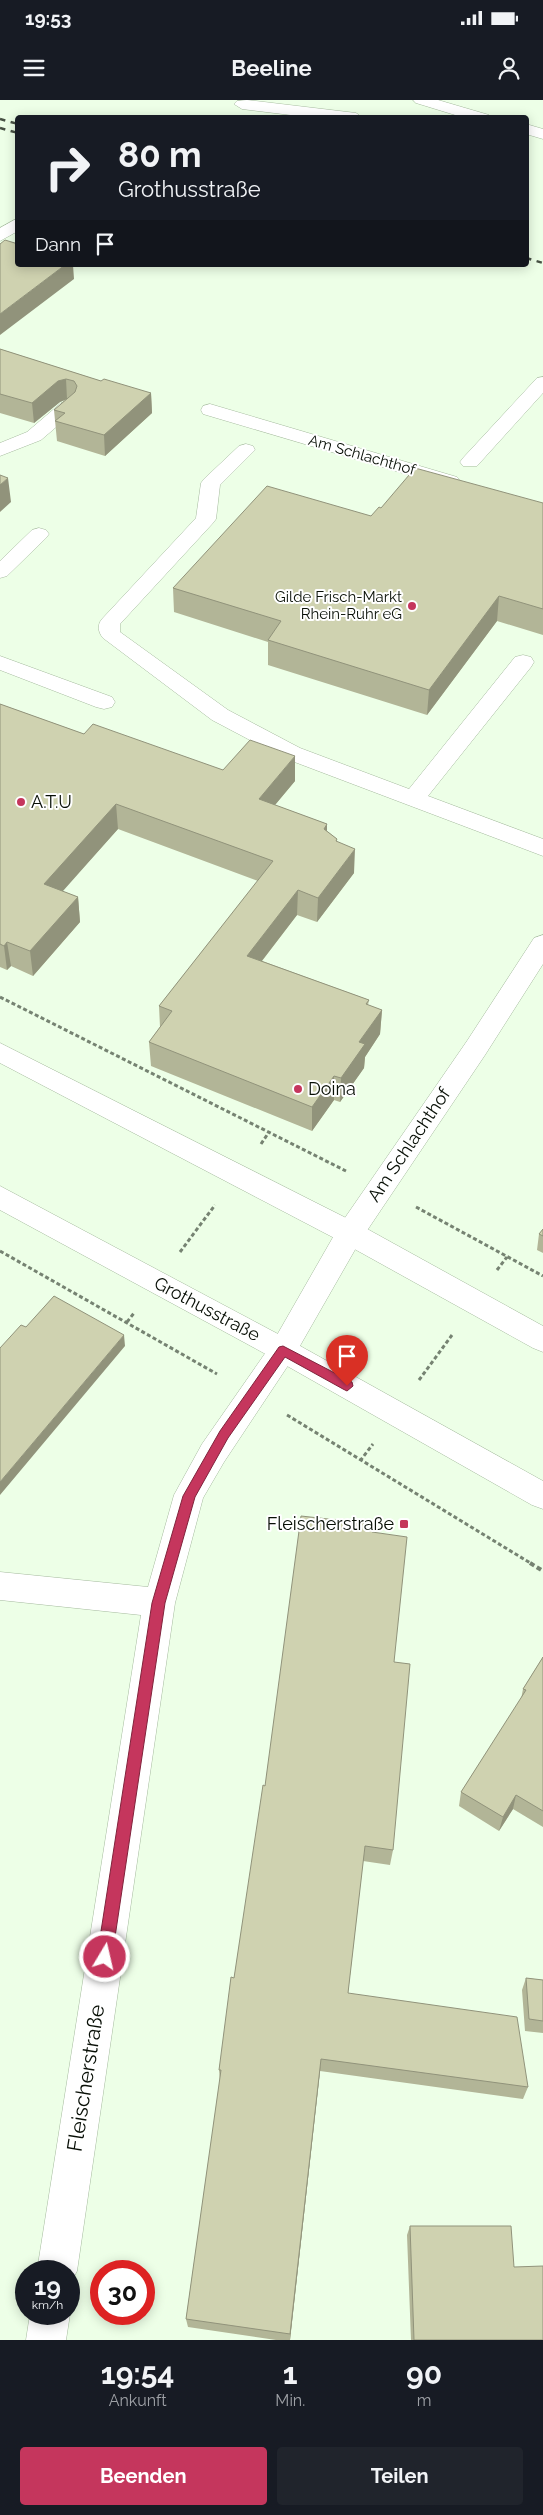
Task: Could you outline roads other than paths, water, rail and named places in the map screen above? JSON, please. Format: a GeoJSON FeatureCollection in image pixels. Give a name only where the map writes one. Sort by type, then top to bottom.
{"type":"FeatureCollection","features":[{"type":"Feature","properties":{"kind":"street"},"geometry":{"type":"LineString","coordinates":[[421,100],[474,115]]}},
{"type":"Feature","properties":{"kind":"street"},"geometry":{"type":"LineString","coordinates":[[242,104],[332,115]]}},
{"type":"Feature","properties":{"kind":"street"},"geometry":{"type":"LineString","coordinates":[[529,130],[543,134]]}},
{"type":"Feature","properties":{"kind":"street"},"geometry":{"type":"LineString","coordinates":[[0,236],[15,225]]}},
{"type":"Feature","properties":{"kind":"street"},"geometry":{"type":"LineString","coordinates":[[470,462],[543,382]]}},
{"type":"Feature","properties":{"kind":"street"},"geometry":{"type":"LineString","coordinates":[[0,450],[34,436],[68,407]]}},
{"type":"Feature","properties":{"kind":"street","name":"Am Schlachthof"},"geometry":{"type":"LineString","coordinates":[[210,410],[470,486]]}},
{"type":"Feature","properties":{"kind":"street"},"geometry":{"type":"LineString","coordinates":[[246,450],[211,483],[206,519],[109,623],[110,634],[220,715],[292,753],[543,848]]}},
{"type":"Feature","properties":{"kind":"street"},"geometry":{"type":"LineString","coordinates":[[0,572],[39,534]]}},
{"type":"Feature","properties":{"kind":"street"},"geometry":{"type":"LineString","coordinates":[[413,799],[523,662]]}},
{"type":"Feature","properties":{"kind":"street"},"geometry":{"type":"LineString","coordinates":[[0,663],[104,702]]}},
{"type":"Feature","properties":{"kind":"street","name":"Am Schlachthof"},"geometry":{"type":"LineString","coordinates":[[283,1350],[350,1233],[543,944]]}},
{"type":"Feature","properties":{"kind":"street"},"geometry":{"type":"LineString","coordinates":[[0,1052],[350,1233],[543,1340]]}},
{"type":"Feature","properties":{"kind":"street","name":"Grothusstraße"},"geometry":{"type":"LineString","coordinates":[[0,1197],[283,1350],[543,1496]]}},
{"type":"Feature","properties":{"kind":"street","name":"Fleischerstraße"},"geometry":{"type":"LineString","coordinates":[[59,2260],[159,1603],[189,1496],[224,1434],[283,1350]]}},
{"type":"Feature","properties":{"kind":"street"},"geometry":{"type":"LineString","coordinates":[[0,1586],[159,1603]]}},
{"type":"Feature","properties":{"kind":"street"},"geometry":{"type":"LineString","coordinates":[[46,2340],[48,2325]]}},
{"type":"Feature","properties":{"kind":"railway"},"geometry":{"type":"LineString","coordinates":[[0,119],[15,123]]}},
{"type":"Feature","properties":{"kind":"railway"},"geometry":{"type":"LineString","coordinates":[[0,128],[15,132]]}},
{"type":"Feature","properties":{"kind":"railway"},"geometry":{"type":"LineString","coordinates":[[529,259],[543,263]]}},
{"type":"Feature","properties":{"kind":"place","name":"Gilde Frisch-Markt Rhein-Ruhr eG"},"geometry":{"type":"Point","coordinates":[412,606]}},
{"type":"Feature","properties":{"kind":"place","name":"A.T.U"},"geometry":{"type":"Point","coordinates":[21,802]}},
{"type":"Feature","properties":{"kind":"place","name":"Doina"},"geometry":{"type":"Point","coordinates":[298,1089]}},
{"type":"Feature","properties":{"kind":"place","name":"Fleischerstraße"},"geometry":{"type":"Point","coordinates":[404,1524]}}]}
